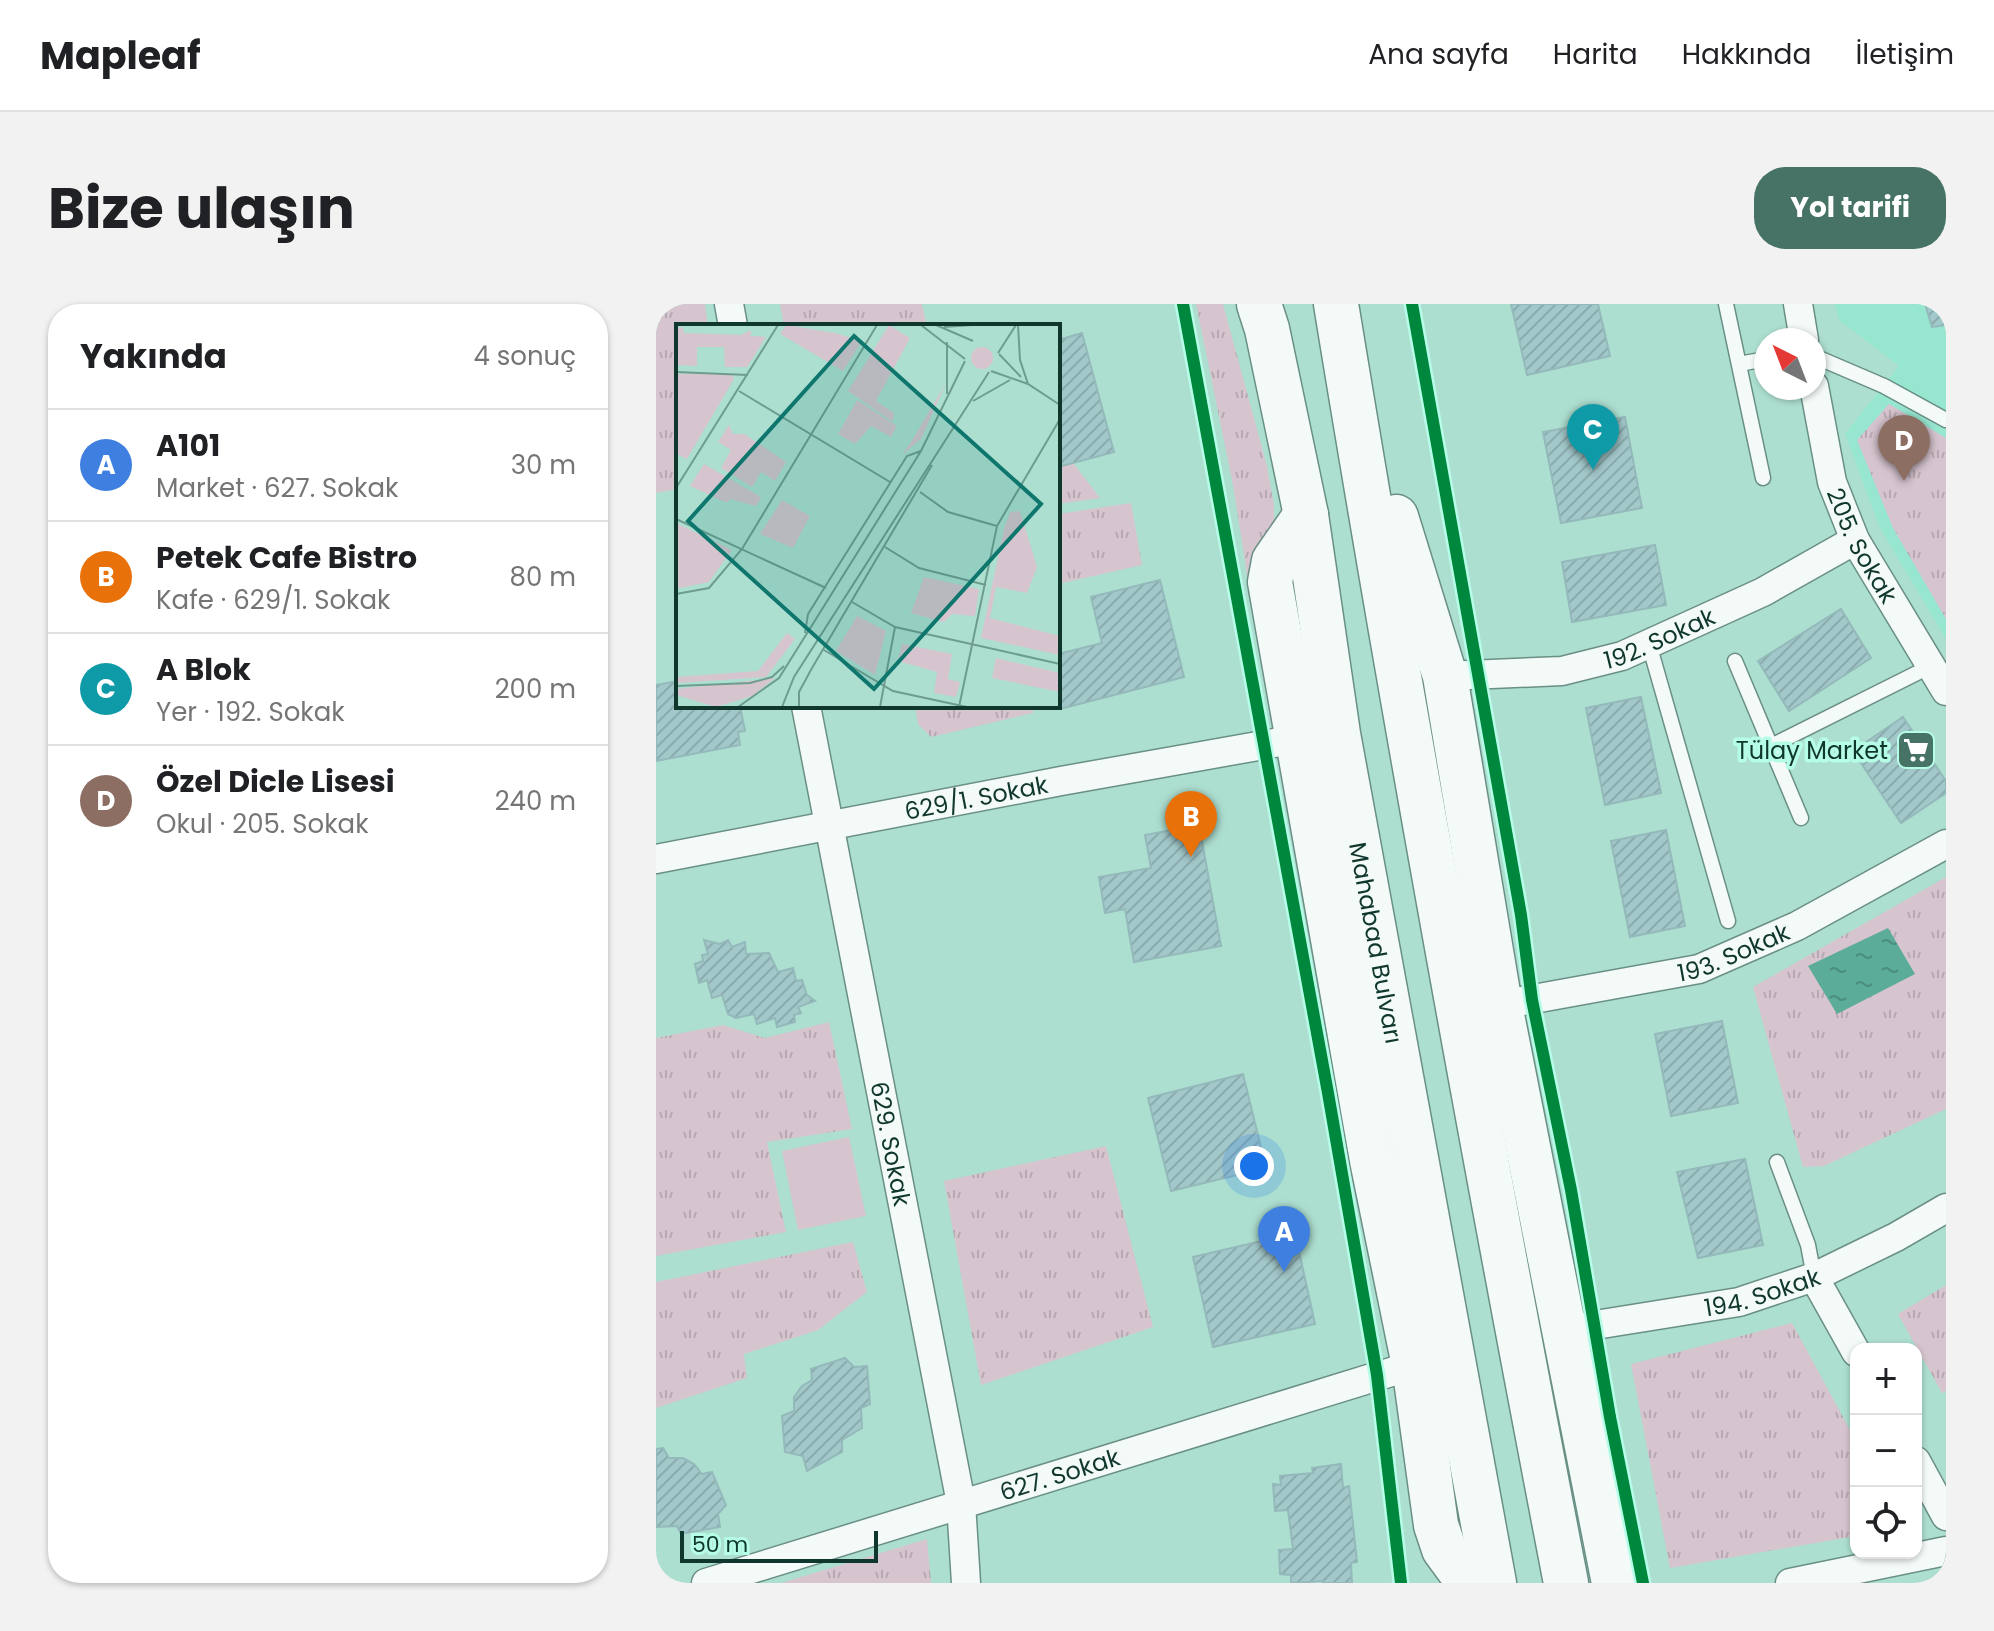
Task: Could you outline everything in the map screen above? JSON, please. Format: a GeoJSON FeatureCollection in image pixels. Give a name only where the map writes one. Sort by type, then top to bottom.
{"type":"FeatureCollection","features":[{"type":"Feature","properties":{"kind":"main road","name":"Mahabad Bulvarı"},"geometry":{"type":"LineString","coordinates":[[1259,304],[1306,515],[1338,734],[1494,1583]]}},
{"type":"Feature","properties":{"kind":"main road"},"geometry":{"type":"LineString","coordinates":[[1336,304],[1398,671],[1566,1583]]}},
{"type":"Feature","properties":{"kind":"main road"},"geometry":{"type":"LineString","coordinates":[[1343,346],[1445,676],[1500,1005],[1614,1583]]}},
{"type":"Feature","properties":{"kind":"main road"},"geometry":{"type":"LineString","coordinates":[[1306,515],[1274,561],[1270,582],[1372,1160],[1414,1365],[1436,1525],[1444,1549],[1469,1583]]}},
{"type":"Feature","properties":{"kind":"street"},"geometry":{"type":"LineString","coordinates":[[729,304],[733,324]]}},
{"type":"Feature","properties":{"kind":"street"},"geometry":{"type":"LineString","coordinates":[[1798,304],[1802,328]]}},
{"type":"Feature","properties":{"kind":"street","name":"205. Sokak"},"geometry":{"type":"LineString","coordinates":[[1817,400],[1832,482],[1855,540],[1946,691]]}},
{"type":"Feature","properties":{"kind":"street","name":"192. Sokak"},"geometry":{"type":"LineString","coordinates":[[1445,676],[1562,671],[1622,656],[1763,592],[1855,540]]}},
{"type":"Feature","properties":{"kind":"street","name":"629. Sokak"},"geometry":{"type":"LineString","coordinates":[[806,708],[961,1503],[966,1583]]}},
{"type":"Feature","properties":{"kind":"street","name":"629/1. Sokak"},"geometry":{"type":"LineString","coordinates":[[656,859],[1297,739]]}},
{"type":"Feature","properties":{"kind":"street","name":"193. Sokak"},"geometry":{"type":"LineString","coordinates":[[1500,1005],[1699,969],[1797,926],[1946,844]]}},
{"type":"Feature","properties":{"kind":"street","name":"194. Sokak"},"geometry":{"type":"LineString","coordinates":[[1564,1330],[1739,1302],[1814,1277],[1896,1237],[1946,1208]]}},
{"type":"Feature","properties":{"kind":"street"},"geometry":{"type":"LineString","coordinates":[[1814,1277],[1851,1343]]}},
{"type":"Feature","properties":{"kind":"street","name":"627. Sokak"},"geometry":{"type":"LineString","coordinates":[[706,1583],[1414,1365]]}},
{"type":"Feature","properties":{"kind":"street"},"geometry":{"type":"LineString","coordinates":[[1922,1472],[1946,1516]]}},
{"type":"Feature","properties":{"kind":"street"},"geometry":{"type":"LineString","coordinates":[[1790,1583],[1946,1551]]}},
{"type":"Feature","properties":{"kind":"lane"},"geometry":{"type":"LineString","coordinates":[[1726,304],[1763,478]]}},
{"type":"Feature","properties":{"kind":"lane"},"geometry":{"type":"LineString","coordinates":[[1739,364],[1754,361]]}},
{"type":"Feature","properties":{"kind":"lane"},"geometry":{"type":"LineString","coordinates":[[1826,361],[1884,386],[1946,420]]}},
{"type":"Feature","properties":{"kind":"lane"},"geometry":{"type":"LineString","coordinates":[[1649,644],[1728,921]]}},
{"type":"Feature","properties":{"kind":"lane"},"geometry":{"type":"LineString","coordinates":[[1735,661],[1801,818]]}},
{"type":"Feature","properties":{"kind":"lane"},"geometry":{"type":"LineString","coordinates":[[1771,746],[1931,666]]}},
{"type":"Feature","properties":{"kind":"lane"},"geometry":{"type":"LineString","coordinates":[[1777,1162],[1808,1245],[1814,1277]]}},
{"type":"Feature","properties":{"kind":"shaded area"},"geometry":{"type":"Polygon","coordinates":[[[1835,304],[1946,304],[1946,639],[1880,528],[1845,434],[1899,366],[1839,320],[1835,304]]]}},
{"type":"Feature","properties":{"kind":"green space"},"geometry":{"type":"Polygon","coordinates":[[[678,304],[705,304],[708,324],[676,324],[676,489],[656,493],[656,315],[678,304]]]}},
{"type":"Feature","properties":{"kind":"green space"},"geometry":{"type":"Polygon","coordinates":[[[780,304],[922,304],[927,324],[784,324],[780,304]]]}},
{"type":"Feature","properties":{"kind":"green space"},"geometry":{"type":"Polygon","coordinates":[[[1196,304],[1223,304],[1267,466],[1274,522],[1250,594],[1233,485],[1196,304]]]}},
{"type":"Feature","properties":{"kind":"green space"},"geometry":{"type":"Polygon","coordinates":[[[1889,404],[1946,438],[1946,619],[1893,528],[1857,440],[1889,404]]]}},
{"type":"Feature","properties":{"kind":"green space"},"geometry":{"type":"Polygon","coordinates":[[[1074,464],[1100,498],[1060,504],[1060,466],[1074,464]]]}},
{"type":"Feature","properties":{"kind":"green space"},"geometry":{"type":"Polygon","coordinates":[[[1131,503],[1142,565],[1060,584],[1060,514],[1131,503]]]}},
{"type":"Feature","properties":{"kind":"green space"},"geometry":{"type":"Polygon","coordinates":[[[915,708],[1033,708],[1033,713],[931,737],[918,724],[915,708]]]}},
{"type":"Feature","properties":{"kind":"green space"},"geometry":{"type":"Polygon","coordinates":[[[1946,877],[1946,1109],[1824,1166],[1803,1167],[1753,987],[1946,877]]]}},
{"type":"Feature","properties":{"kind":"green space"},"geometry":{"type":"Polygon","coordinates":[[[829,1022],[852,1129],[767,1142],[786,1232],[656,1256],[656,1038],[723,1025],[765,1038],[829,1022]]]}},
{"type":"Feature","properties":{"kind":"green space"},"geometry":{"type":"Polygon","coordinates":[[[849,1137],[866,1216],[798,1230],[782,1151],[849,1137]]]}},
{"type":"Feature","properties":{"kind":"green space"},"geometry":{"type":"Polygon","coordinates":[[[1106,1146],[1153,1327],[981,1385],[944,1181],[1106,1146]]]}},
{"type":"Feature","properties":{"kind":"green space"},"geometry":{"type":"Polygon","coordinates":[[[853,1242],[867,1292],[818,1330],[744,1354],[747,1378],[656,1408],[656,1282],[853,1242]]]}},
{"type":"Feature","properties":{"kind":"green space"},"geometry":{"type":"Polygon","coordinates":[[[1946,1285],[1946,1391],[1942,1393],[1922,1357],[1922,1343],[1914,1343],[1898,1314],[1946,1285]]]}},
{"type":"Feature","properties":{"kind":"green space"},"geometry":{"type":"Polygon","coordinates":[[[1792,1323],[1850,1430],[1850,1537],[1670,1568],[1631,1364],[1792,1323]]]}},
{"type":"Feature","properties":{"kind":"green space"},"geometry":{"type":"Polygon","coordinates":[[[927,1539],[931,1583],[781,1583],[927,1539]]]}},
{"type":"Feature","properties":{"kind":"water"},"geometry":{"type":"Polygon","coordinates":[[[1888,928],[1915,974],[1837,1014],[1808,966],[1888,928]]]}},
{"type":"Feature","properties":{"kind":"building"},"geometry":{"type":"Polygon","coordinates":[[[1511,304],[1598,304],[1610,356],[1527,375],[1511,304]]]}},
{"type":"Feature","properties":{"kind":"building"},"geometry":{"type":"Polygon","coordinates":[[[1925,304],[1946,304],[1946,325],[1932,327],[1925,304]]]}},
{"type":"Feature","properties":{"kind":"building"},"geometry":{"type":"Polygon","coordinates":[[[1082,333],[1114,452],[1060,466],[1060,339],[1082,333]]]}},
{"type":"Feature","properties":{"kind":"building"},"geometry":{"type":"Polygon","coordinates":[[[1625,417],[1642,508],[1561,523],[1543,432],[1625,417]]]}},
{"type":"Feature","properties":{"kind":"building"},"geometry":{"type":"Polygon","coordinates":[[[1655,545],[1666,605],[1572,622],[1562,562],[1655,545]]]}},
{"type":"Feature","properties":{"kind":"building"},"geometry":{"type":"Polygon","coordinates":[[[1160,580],[1184,677],[1060,709],[1060,654],[1102,643],[1091,597],[1160,580]]]}},
{"type":"Feature","properties":{"kind":"building"},"geometry":{"type":"Polygon","coordinates":[[[1841,609],[1871,658],[1789,711],[1758,661],[1841,609]]]}},
{"type":"Feature","properties":{"kind":"building"},"geometry":{"type":"Polygon","coordinates":[[[676,681],[676,708],[740,708],[745,731],[738,732],[740,745],[656,761],[656,685],[676,681]]]}},
{"type":"Feature","properties":{"kind":"building"},"geometry":{"type":"Polygon","coordinates":[[[1641,697],[1661,793],[1605,805],[1586,708],[1641,697]]]}},
{"type":"Feature","properties":{"kind":"building"},"geometry":{"type":"Polygon","coordinates":[[[1903,717],[1946,781],[1946,793],[1901,823],[1853,751],[1903,717]]]}},
{"type":"Feature","properties":{"kind":"building"},"geometry":{"type":"Polygon","coordinates":[[[1199,825],[1221,946],[1134,962],[1125,909],[1105,913],[1099,877],[1151,868],[1145,835],[1199,825]]]}},
{"type":"Feature","properties":{"kind":"building"},"geometry":{"type":"Polygon","coordinates":[[[1666,830],[1685,926],[1630,937],[1611,841],[1666,830]]]}},
{"type":"Feature","properties":{"kind":"building"},"geometry":{"type":"Polygon","coordinates":[[[704,940],[720,944],[728,940],[732,947],[745,942],[746,954],[769,953],[778,972],[793,968],[796,981],[802,980],[807,995],[815,1001],[798,1007],[801,1013],[794,1015],[795,1022],[777,1027],[775,1018],[757,1024],[754,1014],[736,1018],[728,1014],[722,995],[712,998],[707,980],[699,983],[695,964],[703,961],[702,955],[708,954],[704,940]]]}},
{"type":"Feature","properties":{"kind":"building"},"geometry":{"type":"Polygon","coordinates":[[[1722,1021],[1738,1103],[1671,1116],[1655,1034],[1722,1021]]]}},
{"type":"Feature","properties":{"kind":"building"},"geometry":{"type":"Polygon","coordinates":[[[1243,1074],[1266,1168],[1171,1191],[1148,1098],[1243,1074]]]}},
{"type":"Feature","properties":{"kind":"building"},"geometry":{"type":"Polygon","coordinates":[[[1745,1159],[1763,1245],[1698,1258],[1677,1172],[1745,1159]]]}},
{"type":"Feature","properties":{"kind":"building"},"geometry":{"type":"Polygon","coordinates":[[[1295,1233],[1315,1324],[1213,1347],[1193,1257],[1295,1233]]]}},
{"type":"Feature","properties":{"kind":"building"},"geometry":{"type":"Polygon","coordinates":[[[845,1358],[854,1367],[867,1366],[870,1404],[861,1408],[862,1428],[842,1440],[842,1452],[807,1471],[803,1456],[785,1452],[782,1416],[794,1411],[794,1397],[802,1386],[812,1380],[811,1369],[845,1358]]]}},
{"type":"Feature","properties":{"kind":"building"},"geometry":{"type":"Polygon","coordinates":[[[663,1448],[669,1458],[683,1458],[694,1464],[702,1474],[712,1472],[726,1505],[718,1514],[720,1527],[681,1534],[677,1526],[656,1527],[656,1449],[663,1448]]]}},
{"type":"Feature","properties":{"kind":"building"},"geometry":{"type":"Polygon","coordinates":[[[1341,1464],[1343,1488],[1349,1486],[1357,1562],[1351,1563],[1352,1583],[1291,1583],[1291,1575],[1280,1574],[1279,1550],[1293,1549],[1288,1510],[1275,1511],[1273,1484],[1281,1485],[1280,1476],[1313,1473],[1312,1468],[1341,1464]]]}},
{"type":"Feature","properties":{"kind":"cycle path"},"geometry":{"type":"LineString","coordinates":[[1183,304],[1377,1375],[1401,1583]]}},
{"type":"Feature","properties":{"kind":"cycle path"},"geometry":{"type":"LineString","coordinates":[[1412,304],[1521,915],[1532,1000],[1571,1190],[1610,1417],[1643,1583]]}},
{"type":"Feature","properties":{"kind":"place","name":"A Blok"},"geometry":{"type":"Point","coordinates":[1593,470]}},
{"type":"Feature","properties":{"kind":"place","name":"Özel Dicle Lisesi"},"geometry":{"type":"Point","coordinates":[1904,481]}},
{"type":"Feature","properties":{"kind":"place","name":"Tülay Market"},"geometry":{"type":"Point","coordinates":[1916,750]}},
{"type":"Feature","properties":{"kind":"place","name":"Petek Cafe Bistro"},"geometry":{"type":"Point","coordinates":[1191,857]}},
{"type":"Feature","properties":{"kind":"place","name":"A101"},"geometry":{"type":"Point","coordinates":[1284,1272]}}]}
